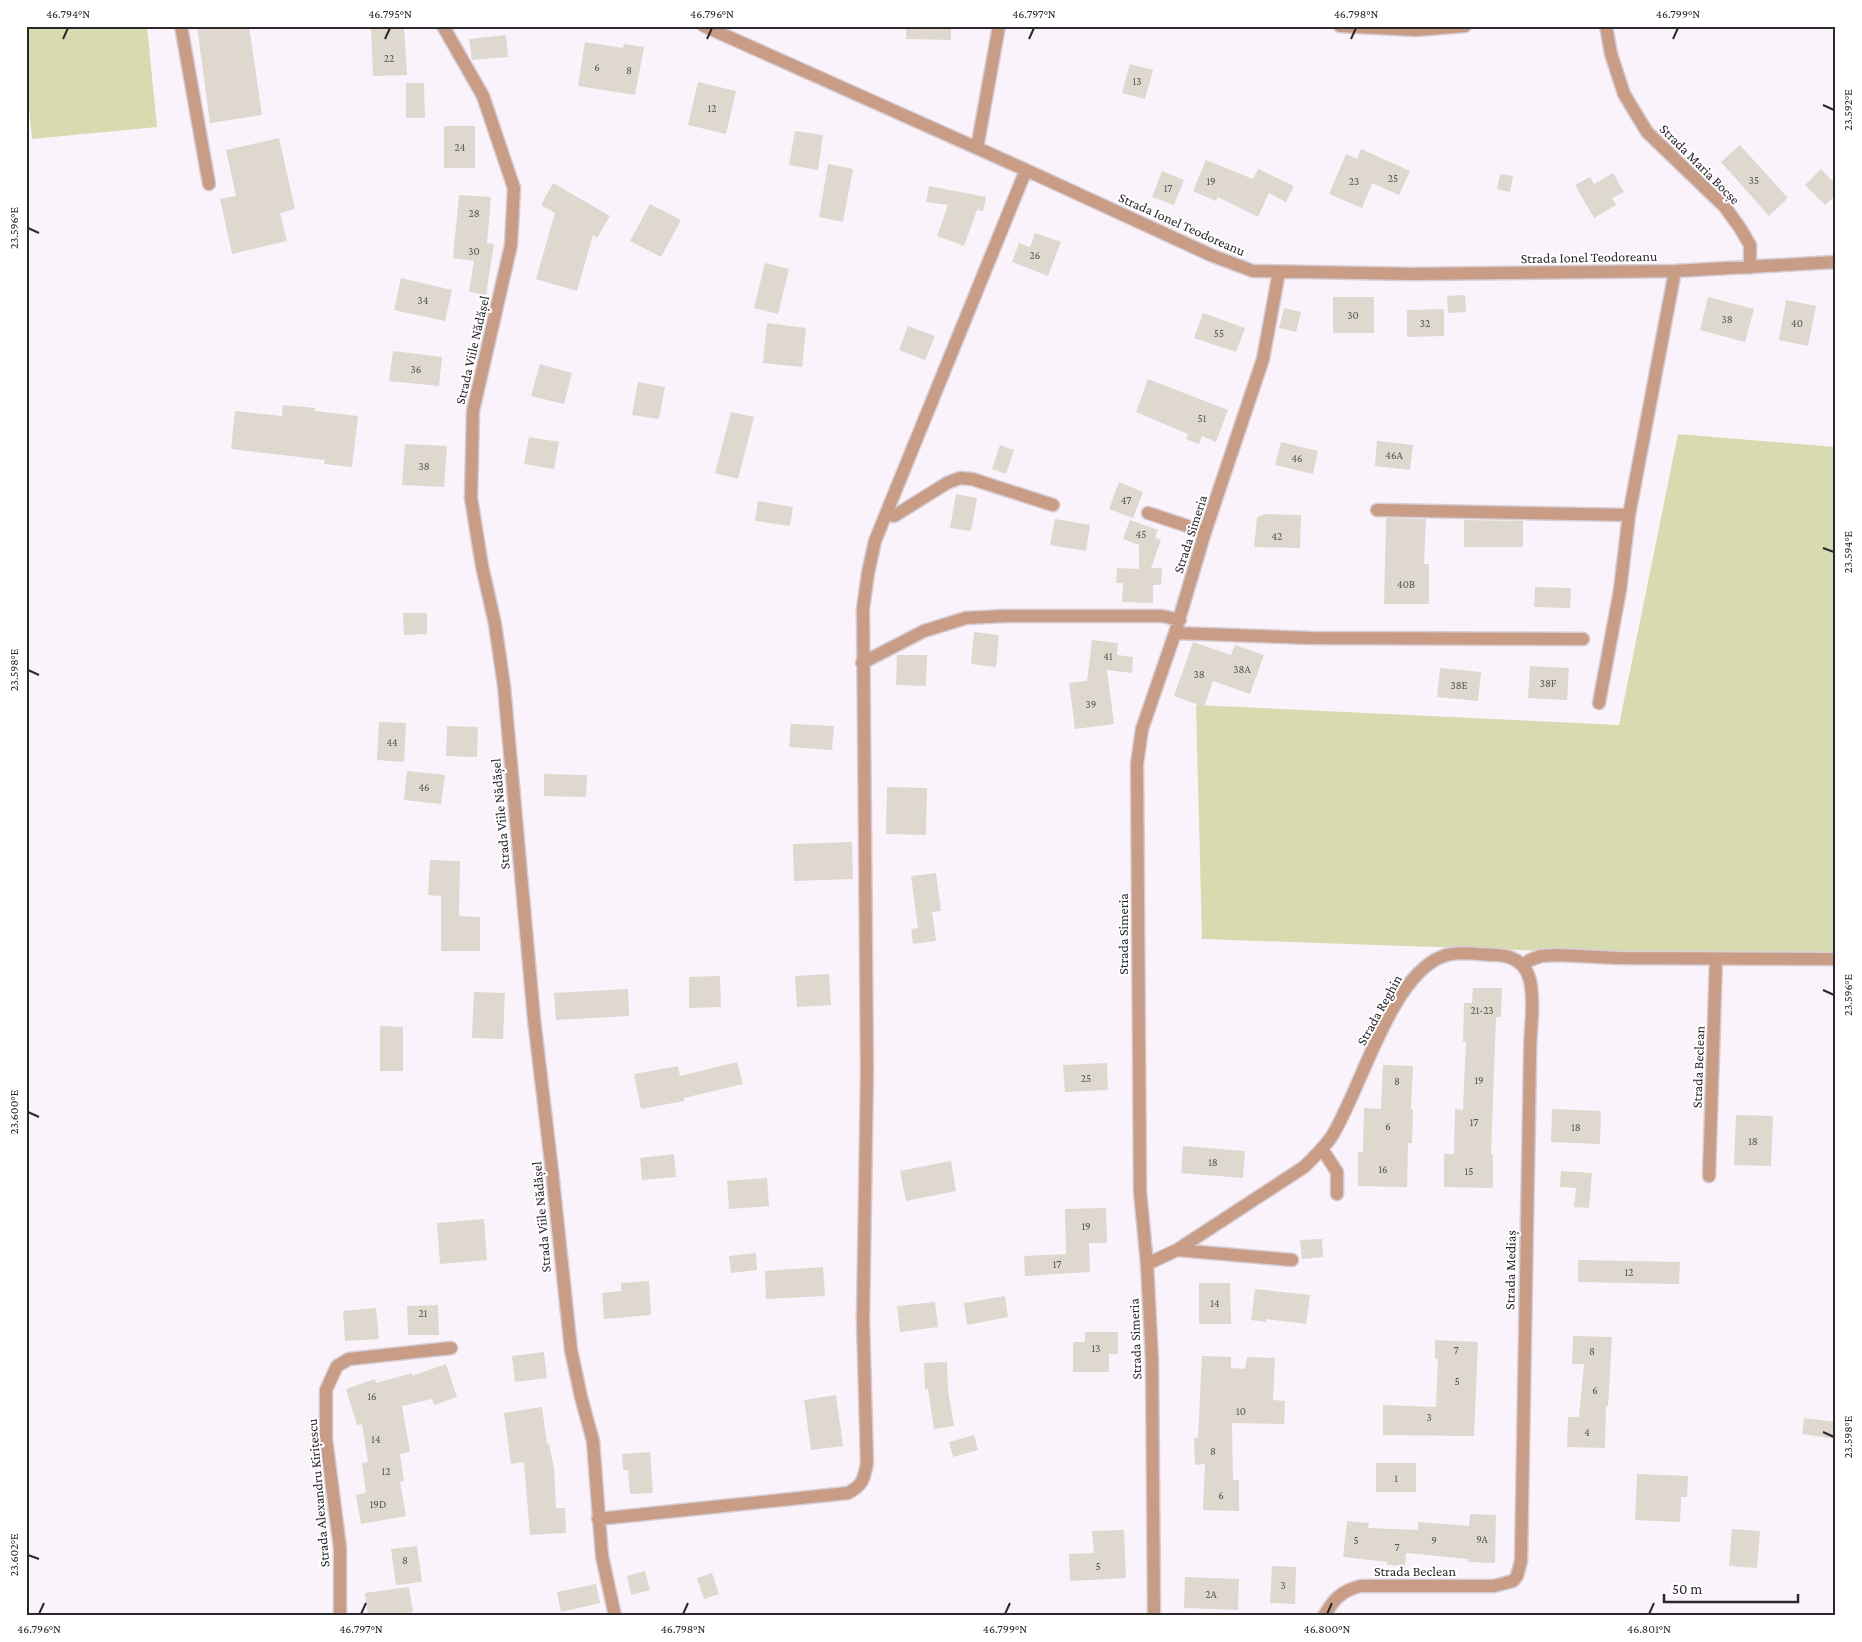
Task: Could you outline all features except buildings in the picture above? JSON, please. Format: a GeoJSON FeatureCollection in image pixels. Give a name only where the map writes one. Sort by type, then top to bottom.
{"type":"FeatureCollection","features":[{"type":"Feature","properties":{"kind":"street"},"geometry":{"type":"LineString","coordinates":[[181,26],[209,184]]}},
{"type":"Feature","properties":{"kind":"street","name":"Strada Viile Nădășel"},"geometry":{"type":"LineString","coordinates":[[443,26],[482,96],[514,188],[512,245],[473,410],[471,498],[482,566],[495,624],[504,686],[534,1018],[552,1171],[563,1289],[571,1350],[581,1398],[593,1441],[602,1556],[615,1616]]}},
{"type":"Feature","properties":{"kind":"street","name":"Strada Ionel Teodoreanu"},"geometry":{"type":"LineString","coordinates":[[704,26],[1213,256],[1253,272],[1412,274],[1675,271],[1836,262]]}},
{"type":"Feature","properties":{"kind":"street"},"geometry":{"type":"LineString","coordinates":[[977,148],[999,26]]}},
{"type":"Feature","properties":{"kind":"street"},"geometry":{"type":"LineString","coordinates":[[1340,26],[1416,30],[1465,26]]}},
{"type":"Feature","properties":{"kind":"street","name":"Strada Maria Bocșe"},"geometry":{"type":"LineString","coordinates":[[1606,26],[1610,54],[1624,94],[1647,132],[1730,214],[1750,245],[1750,268]]}},
{"type":"Feature","properties":{"kind":"street"},"geometry":{"type":"LineString","coordinates":[[598,1519],[848,1493],[857,1488],[864,1479],[867,1463],[863,1320],[867,1071],[863,609],[875,541],[1026,170]]}},
{"type":"Feature","properties":{"kind":"street"},"geometry":{"type":"LineString","coordinates":[[1599,702],[1620,590],[1629,515],[1675,271]]}},
{"type":"Feature","properties":{"kind":"street","name":"Strada Simeria"},"geometry":{"type":"LineString","coordinates":[[1154,1616],[1152,1359],[1147,1264],[1140,1191],[1138,764],[1142,729],[1176,633],[1206,532],[1263,359],[1279,272]]}},
{"type":"Feature","properties":{"kind":"street"},"geometry":{"type":"LineString","coordinates":[[887,514],[894,516],[931,492],[960,478],[972,479],[1053,504]]}},
{"type":"Feature","properties":{"kind":"street"},"geometry":{"type":"LineString","coordinates":[[1377,510],[1629,515]]}},
{"type":"Feature","properties":{"kind":"street"},"geometry":{"type":"LineString","coordinates":[[1148,513],[1206,532]]}},
{"type":"Feature","properties":{"kind":"street"},"geometry":{"type":"LineString","coordinates":[[862,663],[924,631],[966,618],[1005,616],[1162,616],[1180,620]]}},
{"type":"Feature","properties":{"kind":"street"},"geometry":{"type":"LineString","coordinates":[[1176,633],[1312,638],[1583,639]]}},
{"type":"Feature","properties":{"kind":"street","name":"Strada Reghin"},"geometry":{"type":"LineString","coordinates":[[1147,1264],[1177,1250],[1304,1166],[1322,1148],[1331,1138],[1342,1118],[1392,1012],[1405,990],[1428,963],[1443,956],[1458,954],[1503,956],[1514,959],[1524,965]]}},
{"type":"Feature","properties":{"kind":"street"},"geometry":{"type":"LineString","coordinates":[[1524,965],[1530,960],[1541,956],[1557,955],[1619,958],[1836,959]]}},
{"type":"Feature","properties":{"kind":"street","name":"Strada Beclean"},"geometry":{"type":"LineString","coordinates":[[1709,1176],[1716,959]]}},
{"type":"Feature","properties":{"kind":"street","name":"Strada Mediaș"},"geometry":{"type":"LineString","coordinates":[[1517,1576],[1521,1561],[1525,1269],[1533,991],[1530,977],[1524,965]]}},
{"type":"Feature","properties":{"kind":"street"},"geometry":{"type":"LineString","coordinates":[[1322,1148],[1337,1172],[1337,1194]]}},
{"type":"Feature","properties":{"kind":"street"},"geometry":{"type":"LineString","coordinates":[[1177,1250],[1292,1260]]}},
{"type":"Feature","properties":{"kind":"street","name":"Strada Alexandru Kirițescu"},"geometry":{"type":"LineString","coordinates":[[340,1616],[340,1548],[326,1439],[326,1390],[330,1379],[337,1366],[349,1359],[452,1348]]}},
{"type":"Feature","properties":{"kind":"street","name":"Strada Beclean"},"geometry":{"type":"LineString","coordinates":[[1324,1616],[1334,1600],[1350,1588],[1360,1586],[1494,1586],[1513,1581],[1517,1576]]}},
{"type":"Feature","properties":{"kind":"green space"},"geometry":{"type":"Polygon","coordinates":[[[26,26],[147,26],[157,127],[32,139],[26,78],[26,26]]]}},
{"type":"Feature","properties":{"kind":"green space"},"geometry":{"type":"Polygon","coordinates":[[[1678,434],[1836,447],[1836,961],[1202,939],[1196,705],[1619,725],[1678,434]]]}}]}
